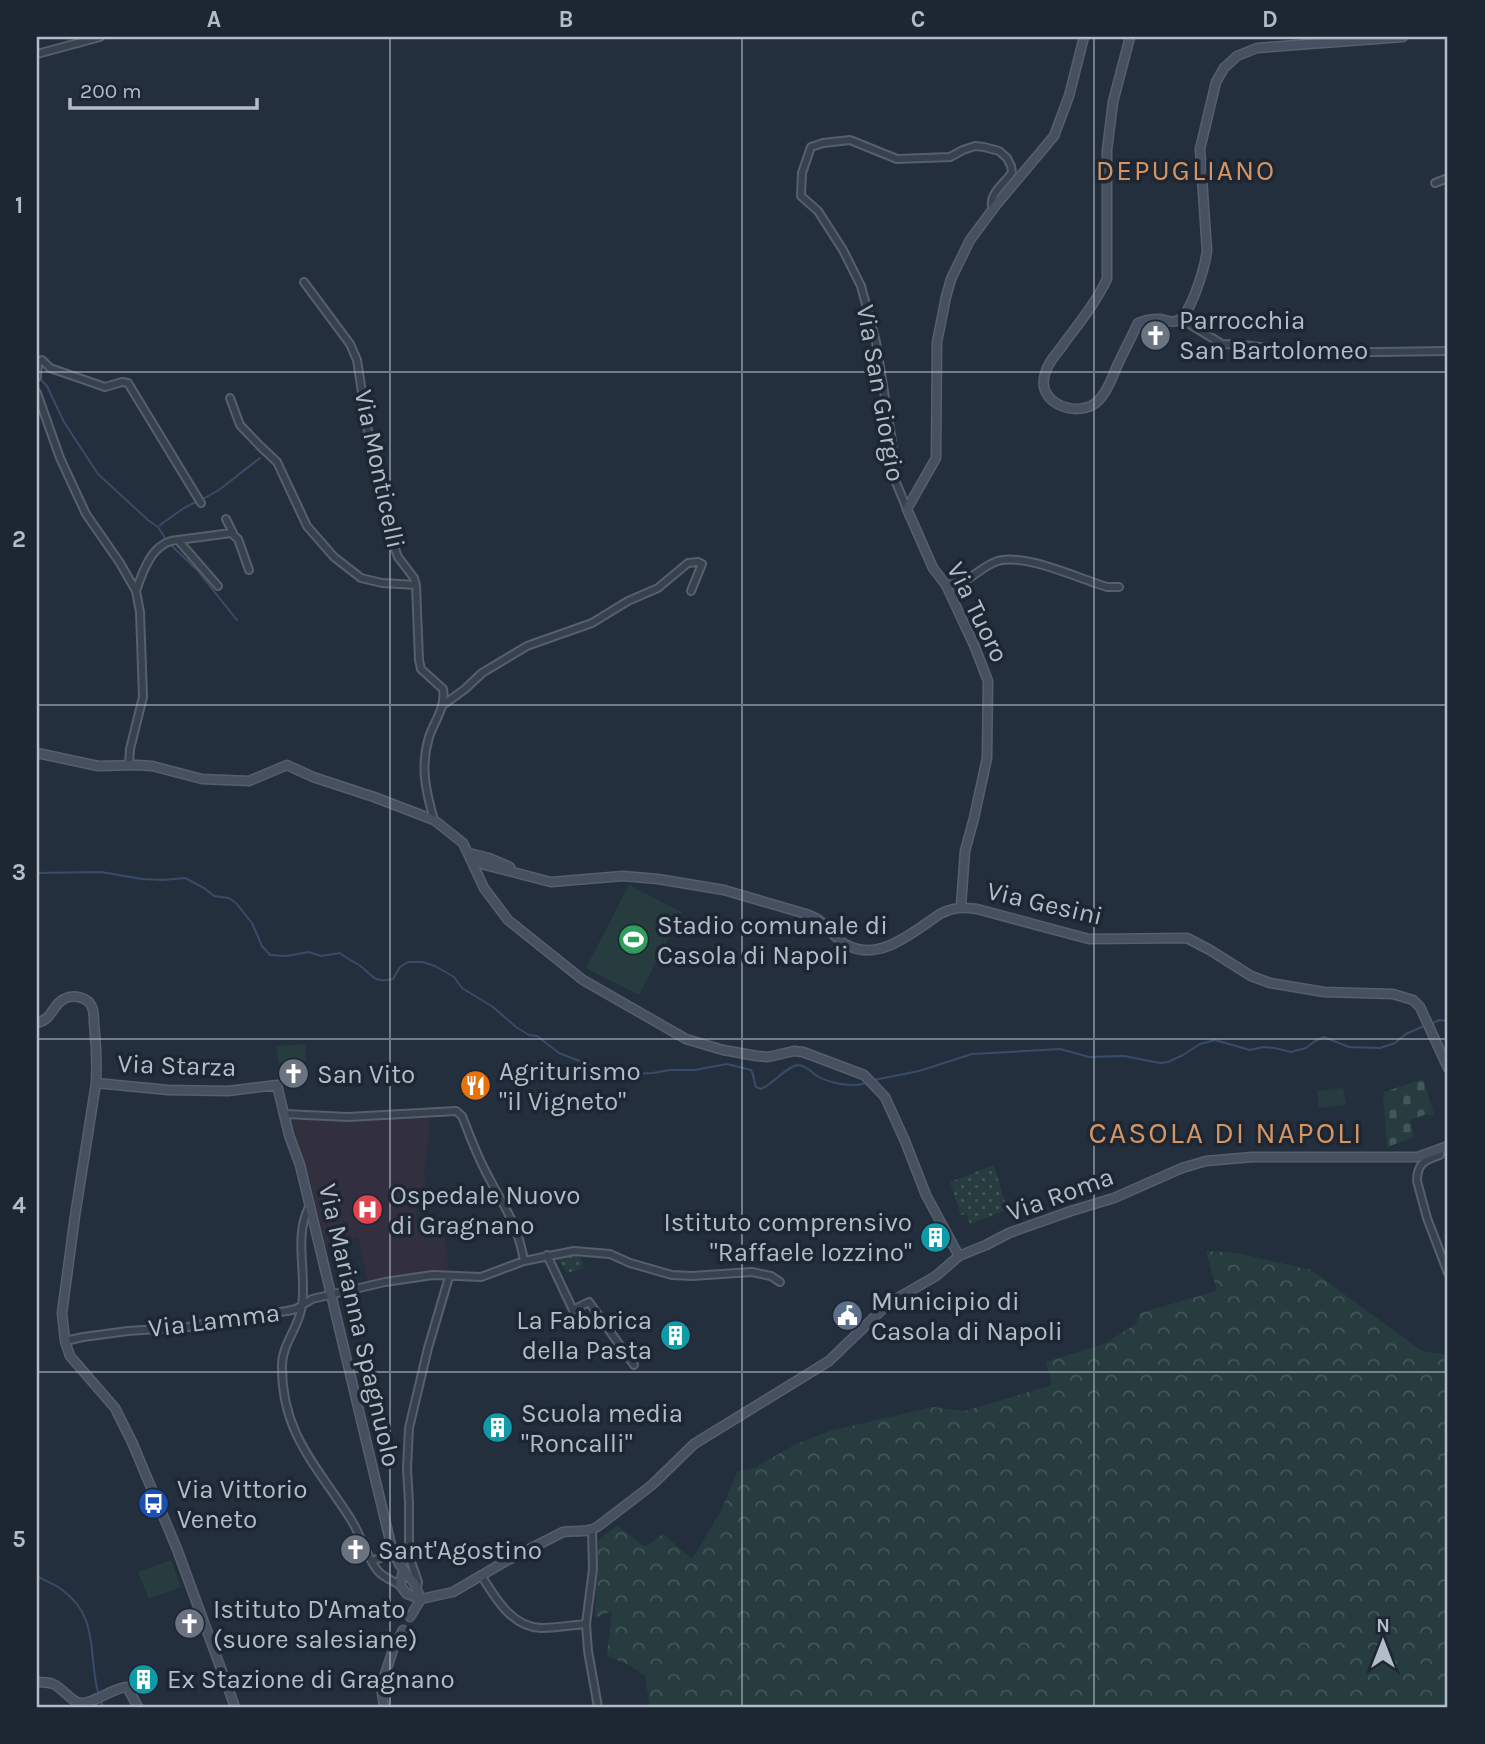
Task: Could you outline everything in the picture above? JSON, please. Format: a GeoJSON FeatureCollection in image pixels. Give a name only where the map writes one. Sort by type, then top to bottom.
{"type":"FeatureCollection","features":[{"type":"Feature","properties":{"kind":"street"},"geometry":{"type":"LineString","coordinates":[[37,54],[100,37]]}},
{"type":"Feature","properties":{"kind":"street"},"geometry":{"type":"LineString","coordinates":[[906,508],[936,458],[937,342],[951,279],[970,240],[1054,136],[1069,96],[1084,37]]}},
{"type":"Feature","properties":{"kind":"street"},"geometry":{"type":"LineString","coordinates":[[1130,37],[1113,102],[1107,150],[1107,279],[1098,298],[1053,357],[1043,379],[1046,395],[1060,407],[1078,410],[1098,402],[1106,391],[1138,323],[1147,319],[1173,322],[1181,319],[1189,307],[1207,251],[1200,149],[1216,82],[1224,68],[1237,56],[1257,48],[1403,37]]}},
{"type":"Feature","properties":{"kind":"street","name":"Via San Giorgio"},"geometry":{"type":"LineString","coordinates":[[906,508],[895,480],[892,441],[876,342],[861,286],[844,250],[818,211],[801,196],[802,173],[811,147],[823,143],[850,140],[897,159],[950,158],[975,146],[984,147],[999,151],[1007,158],[1012,172],[992,196],[990,205],[993,210]]}},
{"type":"Feature","properties":{"kind":"street"},"geometry":{"type":"LineString","coordinates":[[1435,183],[1448,178]]}},
{"type":"Feature","properties":{"kind":"street","name":"Via Monticelli"},"geometry":{"type":"LineString","coordinates":[[304,282],[350,344],[357,360],[368,431],[382,474],[393,543],[398,557],[414,578],[416,585],[421,669],[443,689],[443,705]]}},
{"type":"Feature","properties":{"kind":"street"},"geometry":{"type":"LineString","coordinates":[[1181,319],[1222,344],[1311,353],[1448,351]]}},
{"type":"Feature","properties":{"kind":"street"},"geometry":{"type":"LineString","coordinates":[[37,376],[38,362],[42,360],[50,368],[105,387],[128,383],[201,503]]}},
{"type":"Feature","properties":{"kind":"street"},"geometry":{"type":"LineString","coordinates":[[37,393],[60,458],[86,514],[136,591],[143,697],[130,749],[129,765]]}},
{"type":"Feature","properties":{"kind":"street"},"geometry":{"type":"LineString","coordinates":[[230,398],[240,425],[277,462],[307,526],[334,557],[362,578],[382,583],[416,585]]}},
{"type":"Feature","properties":{"kind":"street","name":"Via Tuoro"},"geometry":{"type":"LineString","coordinates":[[906,508],[933,568],[946,585],[988,681],[987,758],[965,851],[961,906]]}},
{"type":"Feature","properties":{"kind":"street"},"geometry":{"type":"LineString","coordinates":[[226,519],[233,533],[231,534]]}},
{"type":"Feature","properties":{"kind":"street"},"geometry":{"type":"LineString","coordinates":[[136,591],[143,570],[158,548],[168,541],[231,534],[238,539],[249,570]]}},
{"type":"Feature","properties":{"kind":"street"},"geometry":{"type":"LineString","coordinates":[[178,540],[218,586]]}},
{"type":"Feature","properties":{"kind":"street"},"geometry":{"type":"LineString","coordinates":[[946,585],[964,582],[996,562],[1024,560],[1107,587],[1119,587]]}},
{"type":"Feature","properties":{"kind":"street"},"geometry":{"type":"LineString","coordinates":[[435,820],[426,793],[425,756],[443,705],[482,673],[527,646],[592,623],[628,601],[658,588],[688,563],[698,562],[702,564],[701,569],[691,591]]}},
{"type":"Feature","properties":{"kind":"street"},"geometry":{"type":"LineString","coordinates":[[37,753],[98,766],[152,766],[202,779],[249,781],[287,765],[313,777],[435,820],[463,843],[489,858],[563,881]]}},
{"type":"Feature","properties":{"kind":"street"},"geometry":{"type":"LineString","coordinates":[[463,843],[484,888],[508,920],[583,980],[686,1039],[757,1056],[803,1052],[864,1075],[885,1097],[926,1195],[959,1256]]}},
{"type":"Feature","properties":{"kind":"street"},"geometry":{"type":"LineString","coordinates":[[470,856],[489,858]]}},
{"type":"Feature","properties":{"kind":"street"},"geometry":{"type":"LineString","coordinates":[[470,856],[485,865],[551,882],[563,881]]}},
{"type":"Feature","properties":{"kind":"street","name":"Via Gesini"},"geometry":{"type":"LineString","coordinates":[[563,881],[623,876],[658,879],[724,891],[806,914],[819,920],[848,946],[860,949],[875,950],[891,946],[948,909],[961,906],[1089,939],[1187,938],[1251,976],[1269,983],[1324,992],[1393,995],[1413,1000],[1420,1007],[1448,1068]]}},
{"type":"Feature","properties":{"kind":"street","name":"Via Starza"},"geometry":{"type":"LineString","coordinates":[[37,1023],[44,1021],[60,1001],[73,996],[84,999],[93,1008],[96,1083],[168,1090],[228,1091],[277,1085]]}},
{"type":"Feature","properties":{"kind":"street"},"geometry":{"type":"LineString","coordinates":[[97,1069],[109,1084]]}},
{"type":"Feature","properties":{"kind":"street"},"geometry":{"type":"LineString","coordinates":[[96,1083],[62,1313],[65,1342],[70,1356],[115,1408],[132,1442],[177,1549],[235,1707]]}},
{"type":"Feature","properties":{"kind":"street","name":"Via Marianna Spagnuolo"},"geometry":{"type":"LineString","coordinates":[[277,1085],[289,1135],[300,1165],[360,1419],[398,1562]]}},
{"type":"Feature","properties":{"kind":"street"},"geometry":{"type":"LineString","coordinates":[[285,1114],[351,1117],[456,1111],[462,1116],[478,1157],[511,1216],[524,1261]]}},
{"type":"Feature","properties":{"kind":"street"},"geometry":{"type":"LineString","coordinates":[[1445,1147],[1440,1155],[1422,1163],[1417,1181],[1427,1218],[1448,1273]]}},
{"type":"Feature","properties":{"kind":"street","name":"Via Roma"},"geometry":{"type":"LineString","coordinates":[[592,1531],[652,1485],[694,1444],[829,1361],[889,1303],[936,1276],[959,1256],[1031,1224],[1114,1198],[1182,1168],[1206,1161],[1252,1157],[1418,1157],[1445,1147]]}},
{"type":"Feature","properties":{"kind":"street"},"geometry":{"type":"LineString","coordinates":[[310,1205],[303,1224],[301,1243],[302,1306],[283,1354],[283,1383],[289,1419],[311,1462],[351,1520],[381,1573],[400,1585],[407,1594],[421,1599],[453,1592],[564,1532],[592,1531],[593,1569],[586,1624],[598,1707]]}},
{"type":"Feature","properties":{"kind":"street","name":"Via Lamma"},"geometry":{"type":"LineString","coordinates":[[65,1342],[83,1337],[188,1327],[287,1311],[312,1299],[397,1280],[433,1275],[481,1277],[524,1261],[574,1251],[610,1254],[637,1266],[671,1275],[752,1272],[771,1276],[780,1282]]}},
{"type":"Feature","properties":{"kind":"street"},"geometry":{"type":"LineString","coordinates":[[547,1255],[573,1310],[589,1302],[634,1364]]}},
{"type":"Feature","properties":{"kind":"street"},"geometry":{"type":"LineString","coordinates":[[409,1548],[409,1428],[428,1348],[449,1277]]}},
{"type":"Feature","properties":{"kind":"street"},"geometry":{"type":"LineString","coordinates":[[410,1559],[418,1582],[417,1590]]}},
{"type":"Feature","properties":{"kind":"street"},"geometry":{"type":"LineString","coordinates":[[372,1561],[398,1562]]}},
{"type":"Feature","properties":{"kind":"street"},"geometry":{"type":"LineString","coordinates":[[398,1562],[400,1585]]}},
{"type":"Feature","properties":{"kind":"street"},"geometry":{"type":"LineString","coordinates":[[398,1562],[414,1583],[421,1599]]}},
{"type":"Feature","properties":{"kind":"street"},"geometry":{"type":"LineString","coordinates":[[481,1575],[498,1600],[514,1618],[526,1626],[541,1628],[586,1624]]}},
{"type":"Feature","properties":{"kind":"street"},"geometry":{"type":"LineString","coordinates":[[410,1617],[421,1599]]}},
{"type":"Feature","properties":{"kind":"street"},"geometry":{"type":"LineString","coordinates":[[384,1707],[381,1686],[394,1647],[403,1630]]}},
{"type":"Feature","properties":{"kind":"street"},"geometry":{"type":"LineString","coordinates":[[37,1682],[53,1684],[77,1702],[84,1703],[127,1687],[138,1707]]}},
{"type":"Feature","properties":{"kind":"shaded area","name":"Ospedale Nuovo di Gragnano"},"geometry":{"type":"Polygon","coordinates":[[[431,1115],[424,1176],[428,1198],[418,1199],[415,1222],[443,1222],[449,1272],[408,1275],[368,1283],[358,1237],[325,1245],[310,1179],[291,1120],[364,1120],[431,1115]]]}},
{"type":"Feature","properties":{"kind":"green space","name":"Stadio comunale di Casola di Napoli"},"geometry":{"type":"Polygon","coordinates":[[[629,885],[682,912],[639,995],[586,968],[629,885]]]}},
{"type":"Feature","properties":{"kind":"green space"},"geometry":{"type":"Polygon","coordinates":[[[305,1044],[306,1061],[278,1063],[277,1046],[305,1044]]]}},
{"type":"Feature","properties":{"kind":"green space"},"geometry":{"type":"Polygon","coordinates":[[[1423,1079],[1434,1114],[1410,1120],[1414,1137],[1387,1147],[1384,1092],[1423,1079]]]}},
{"type":"Feature","properties":{"kind":"green space"},"geometry":{"type":"Polygon","coordinates":[[[1343,1088],[1346,1105],[1319,1108],[1317,1091],[1343,1088]]]}},
{"type":"Feature","properties":{"kind":"green space"},"geometry":{"type":"Polygon","coordinates":[[[994,1165],[1007,1210],[970,1224],[966,1214],[961,1215],[950,1182],[994,1165]]]}},
{"type":"Feature","properties":{"kind":"green space"},"geometry":{"type":"Polygon","coordinates":[[[1206,1251],[1237,1253],[1311,1270],[1422,1351],[1448,1357],[1448,1707],[650,1707],[645,1676],[629,1665],[607,1656],[612,1611],[595,1618],[598,1540],[617,1526],[645,1547],[663,1534],[692,1559],[721,1511],[737,1472],[754,1468],[796,1444],[830,1431],[932,1407],[965,1411],[1052,1385],[1046,1362],[1106,1343],[1136,1324],[1140,1313],[1217,1291],[1206,1251]]]}},
{"type":"Feature","properties":{"kind":"green space"},"geometry":{"type":"Polygon","coordinates":[[[579,1254],[584,1268],[567,1273],[556,1257],[579,1254]]]}},
{"type":"Feature","properties":{"kind":"green space"},"geometry":{"type":"Polygon","coordinates":[[[171,1560],[181,1587],[149,1599],[138,1572],[171,1560]]]}},
{"type":"Feature","properties":{"kind":"waterway"},"geometry":{"type":"LineString","coordinates":[[38,377],[47,386],[64,422],[98,474],[158,527],[167,541]]}},
{"type":"Feature","properties":{"kind":"waterway"},"geometry":{"type":"LineString","coordinates":[[201,500],[219,490],[260,458]]}},
{"type":"Feature","properties":{"kind":"waterway"},"geometry":{"type":"LineString","coordinates":[[160,525],[196,502]]}},
{"type":"Feature","properties":{"kind":"waterway"},"geometry":{"type":"LineString","coordinates":[[171,545],[197,570],[237,620]]}},
{"type":"Feature","properties":{"kind":"waterway"},"geometry":{"type":"LineString","coordinates":[[37,873],[101,872],[142,879],[185,878],[214,896],[229,898],[236,903],[252,923],[262,946],[270,955],[286,956],[309,952],[321,956],[340,953],[381,980],[393,979],[400,967],[408,962],[435,966],[454,977],[462,988],[493,1007],[516,1027],[529,1035],[537,1036],[559,1053],[600,1069],[615,1069],[631,1074],[695,1070],[727,1064],[751,1070],[756,1087],[761,1089],[789,1068],[801,1065],[822,1079],[834,1083],[866,1083]]}},
{"type":"Feature","properties":{"kind":"waterway"},"geometry":{"type":"LineString","coordinates":[[1433,1023],[1439,1020],[1448,1021]]}},
{"type":"Feature","properties":{"kind":"waterway"},"geometry":{"type":"LineString","coordinates":[[874,1080],[919,1071],[972,1054],[1060,1049],[1089,1057],[1124,1056],[1160,1063],[1168,1062],[1200,1044],[1215,1040],[1250,1050],[1263,1047],[1291,1052],[1306,1048],[1324,1037],[1349,1047],[1380,1048],[1395,1043],[1406,1034],[1424,1026]]}},
{"type":"Feature","properties":{"kind":"waterway"},"geometry":{"type":"LineString","coordinates":[[37,1576],[61,1589],[74,1600],[82,1612],[90,1638],[99,1696]]}},
{"type":"Feature","properties":{"kind":"waterway"},"geometry":{"type":"LineString","coordinates":[[101,1701],[103,1707]]}},
{"type":"Feature","properties":{"kind":"place","name":"Parrocchia San Bartolomeo"},"geometry":{"type":"Point","coordinates":[1156,335]}},
{"type":"Feature","properties":{"kind":"place","name":"Stadio comunale di Casola di Napoli"},"geometry":{"type":"Point","coordinates":[634,940]}},
{"type":"Feature","properties":{"kind":"place","name":"San Vito"},"geometry":{"type":"Point","coordinates":[294,1074]}},
{"type":"Feature","properties":{"kind":"place","name":"Agriturismo \"il Vigneto\""},"geometry":{"type":"Point","coordinates":[476,1086]}},
{"type":"Feature","properties":{"kind":"place","name":"Ospedale Nuovo di Gragnano"},"geometry":{"type":"Point","coordinates":[367,1210]}},
{"type":"Feature","properties":{"kind":"place","name":"Istituto comprensivo \"Raffaele Iozzino\""},"geometry":{"type":"Point","coordinates":[935,1237]}},
{"type":"Feature","properties":{"kind":"place","name":"Municipio di Casola di Napoli"},"geometry":{"type":"Point","coordinates":[848,1316]}},
{"type":"Feature","properties":{"kind":"place","name":"La Fabbrica della Pasta"},"geometry":{"type":"Point","coordinates":[675,1335]}},
{"type":"Feature","properties":{"kind":"place","name":"Scuola media \"Roncalli\""},"geometry":{"type":"Point","coordinates":[498,1428]}},
{"type":"Feature","properties":{"kind":"place","name":"Via Vittorio Veneto"},"geometry":{"type":"Point","coordinates":[154,1504]}},
{"type":"Feature","properties":{"kind":"place","name":"Sant'Agostino"},"geometry":{"type":"Point","coordinates":[355,1550]}},
{"type":"Feature","properties":{"kind":"place","name":"Istituto D'Amato (suore salesiane)"},"geometry":{"type":"Point","coordinates":[190,1624]}},
{"type":"Feature","properties":{"kind":"place","name":"Ex Stazione di Gragnano"},"geometry":{"type":"Point","coordinates":[144,1679]}},
{"type":"Feature","properties":{"kind":"district","name":"DEPUGLIANO"},"geometry":{"type":"Point","coordinates":[1186,170]}},
{"type":"Feature","properties":{"kind":"district","name":"CASOLA DI NAPOLI"},"geometry":{"type":"Point","coordinates":[1226,1133]}}]}
